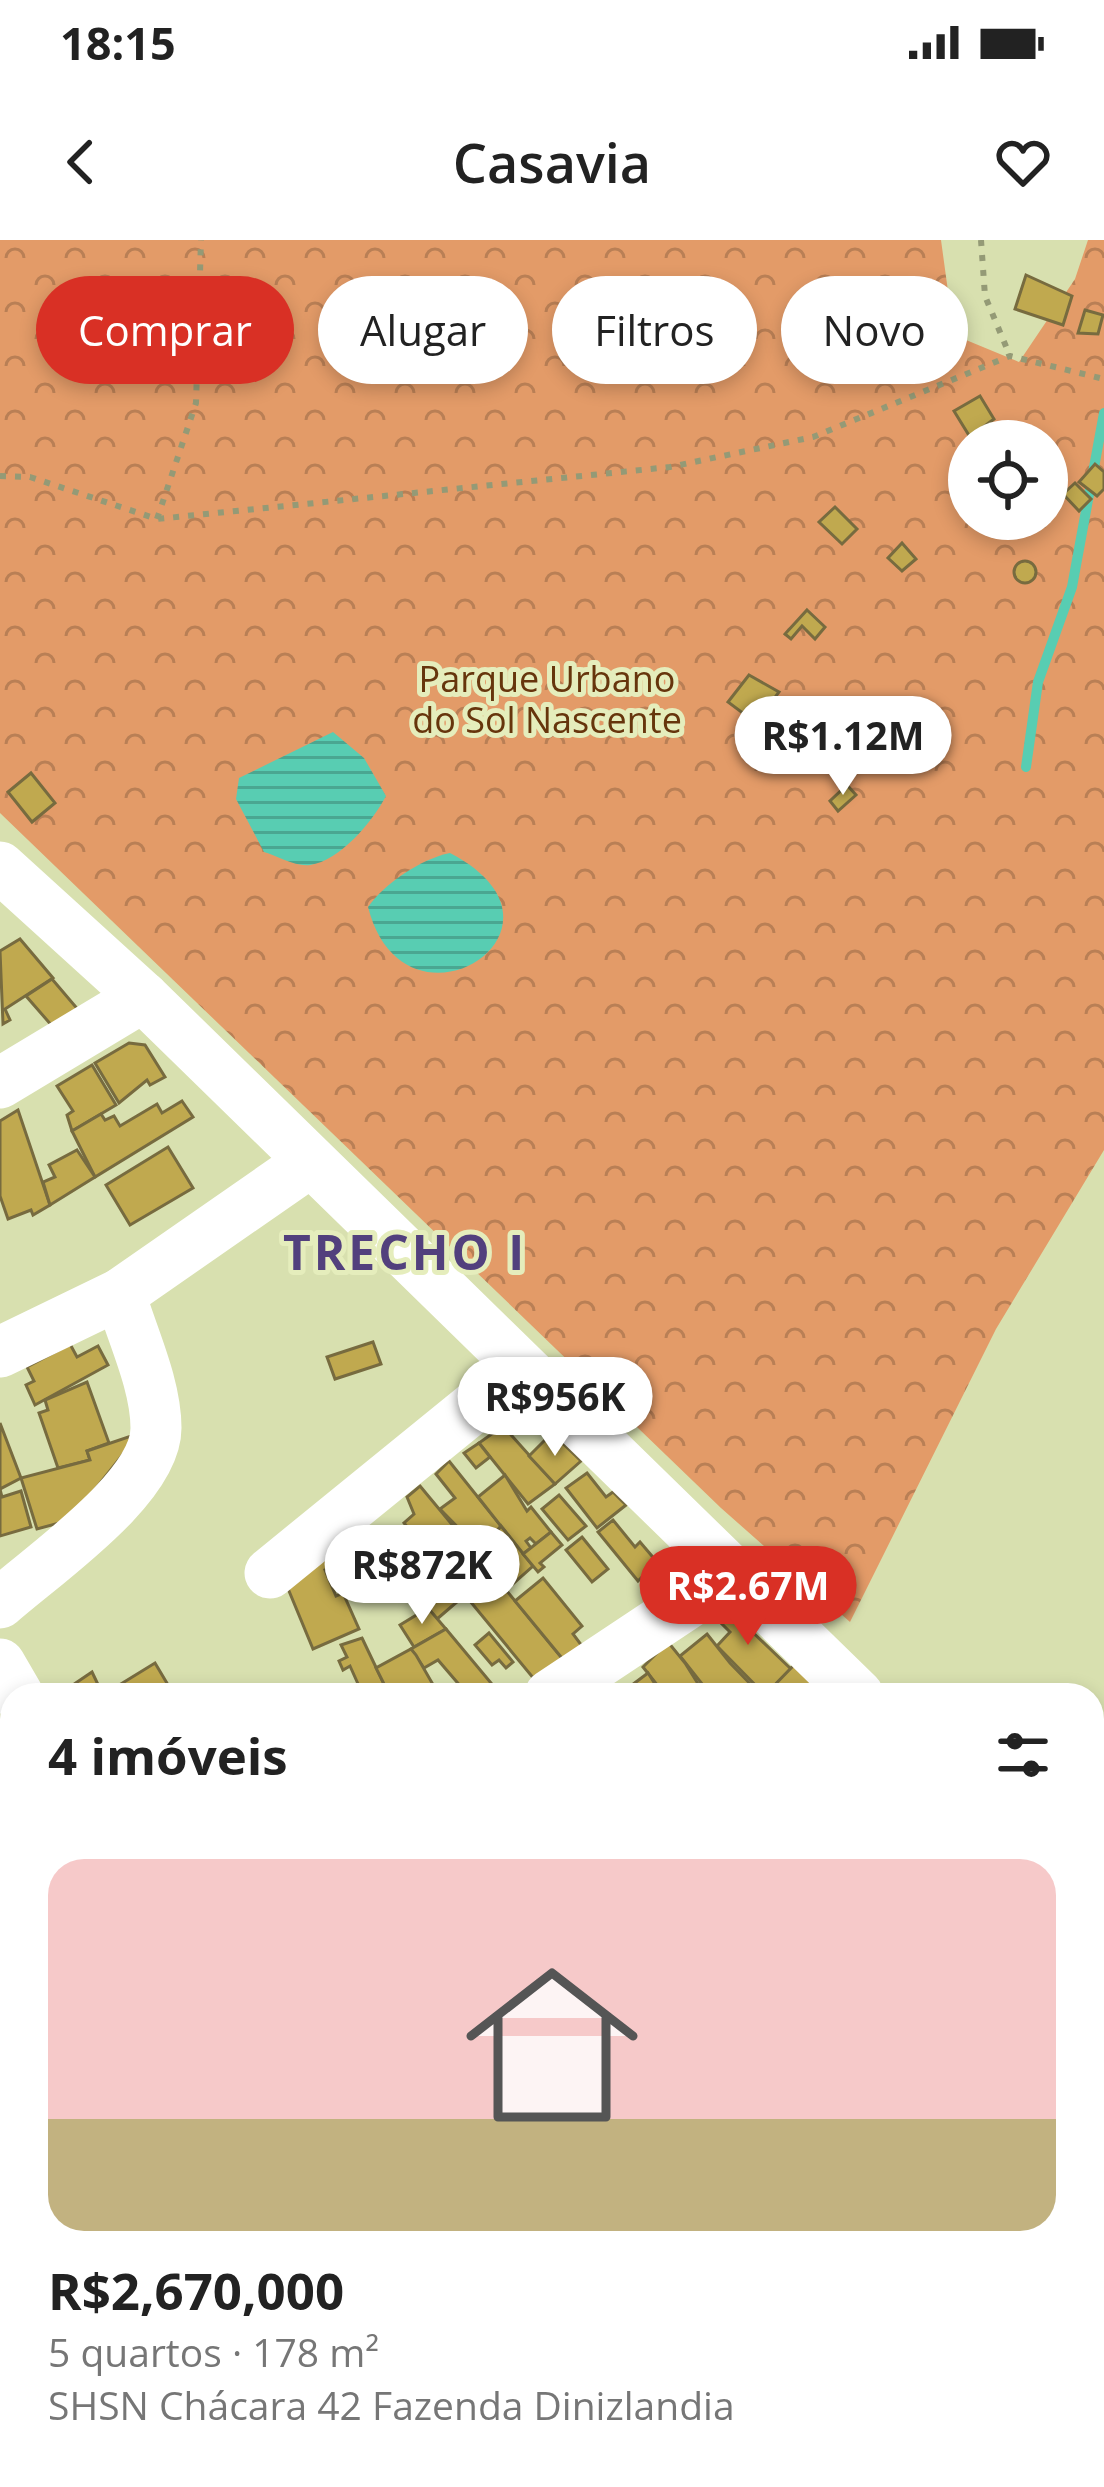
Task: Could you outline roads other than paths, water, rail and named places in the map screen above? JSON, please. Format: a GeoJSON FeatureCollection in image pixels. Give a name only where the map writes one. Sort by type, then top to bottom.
{"type":"FeatureCollection","features":[{"type":"Feature","properties":{"kind":"street"},"geometry":{"type":"LineString","coordinates":[[0,867],[143,997],[845,1683]]}},
{"type":"Feature","properties":{"kind":"street"},"geometry":{"type":"LineString","coordinates":[[0,1082],[143,997]]}},
{"type":"Feature","properties":{"kind":"street"},"geometry":{"type":"LineString","coordinates":[[0,1352],[120,1294],[310,1162]]}},
{"type":"Feature","properties":{"kind":"street"},"geometry":{"type":"LineString","coordinates":[[0,1603],[134,1484],[151,1456],[155,1410],[120,1294]]}},
{"type":"Feature","properties":{"kind":"street"},"geometry":{"type":"LineString","coordinates":[[270,1573],[521,1368]]}},
{"type":"Feature","properties":{"kind":"street"},"geometry":{"type":"LineString","coordinates":[[568,1683],[732,1574]]}},
{"type":"Feature","properties":{"kind":"water"},"geometry":{"type":"Polygon","coordinates":[[[333,732],[364,758],[386,796],[354,838],[321,862],[299,864],[264,852],[236,799],[239,778],[333,732]]]}},
{"type":"Feature","properties":{"kind":"water"},"geometry":{"type":"Polygon","coordinates":[[[450,853],[489,883],[503,913],[497,940],[476,961],[448,972],[416,969],[388,949],[368,907],[404,873],[450,853]]]}},
{"type":"Feature","properties":{"kind":"waterway"},"geometry":{"type":"LineString","coordinates":[[1026,767],[1038,682],[1072,587],[1104,413]]}},
{"type":"Feature","properties":{"kind":"district","name":"TRECHO I"},"geometry":{"type":"Point","coordinates":[405,1251]}},
{"type":"Feature","properties":{"kind":"park label","name":"Parque Urbano do Sol Nascente"},"geometry":{"type":"Point","coordinates":[547,698]}}]}
